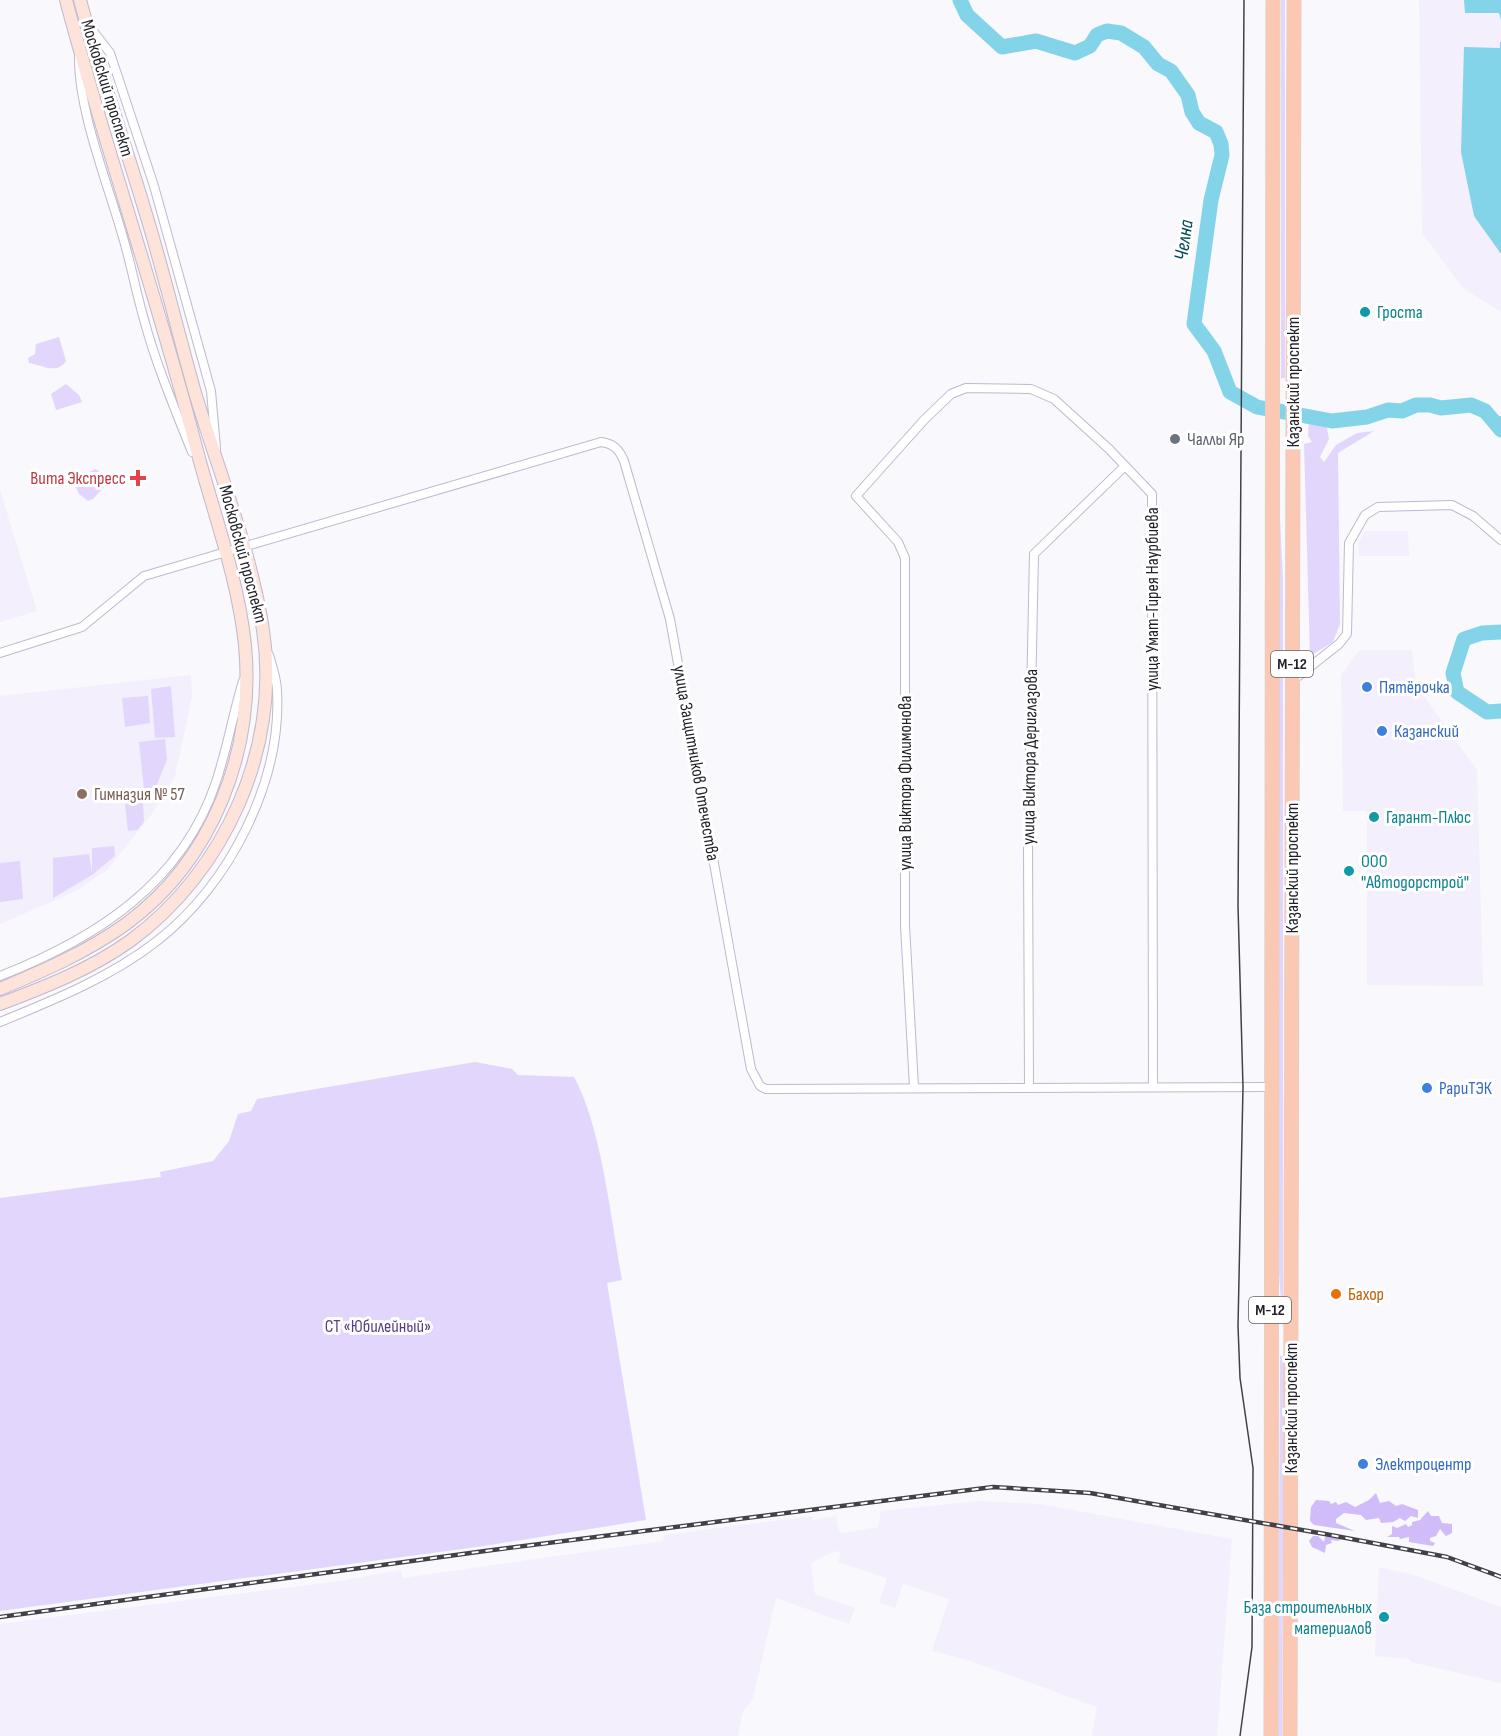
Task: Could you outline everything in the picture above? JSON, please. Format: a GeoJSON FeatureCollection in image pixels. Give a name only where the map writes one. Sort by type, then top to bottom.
{"type":"FeatureCollection","features":[{"type":"Feature","properties":{"kind":"main road","name":"Московский проспект"},"geometry":{"type":"LineString","coordinates":[[0,989],[82,951],[126,924],[152,902],[176,875],[213,821],[227,790],[245,720],[246,669],[242,625],[224,552],[185,402],[66,0]]}},
{"type":"Feature","properties":{"kind":"main road","name":"Московский проспект"},"geometry":{"type":"LineString","coordinates":[[0,1005],[55,983],[128,942],[158,919],[180,897],[212,856],[230,826],[255,753],[265,683],[264,632],[244,546],[80,0]]}},
{"type":"Feature","properties":{"kind":"main road","name":"Казанский проспект"},"geometry":{"type":"LineString","coordinates":[[1271,1736],[1273,0]]}},
{"type":"Feature","properties":{"kind":"main road","name":"Казанский проспект"},"geometry":{"type":"LineString","coordinates":[[1290,1736],[1292,681],[1290,513],[1294,377],[1294,0]]}},
{"type":"Feature","properties":{"kind":"main road"},"geometry":{"type":"LineString","coordinates":[[1272,512],[1281,497],[1290,513]]}},
{"type":"Feature","properties":{"kind":"main road"},"geometry":{"type":"LineString","coordinates":[[1270,1318],[1282,1332],[1292,1324]]}},
{"type":"Feature","properties":{"kind":"street","name":"улица Умат-Гирея Наурбиева"},"geometry":{"type":"LineString","coordinates":[[856,496],[924,420],[951,394],[966,388],[1031,389],[1054,399],[1152,494],[1153,1087]]}},
{"type":"Feature","properties":{"kind":"street","name":"улица Защитников Отечества"},"geometry":{"type":"LineString","coordinates":[[244,546],[601,442],[617,449],[624,461],[670,619],[751,1069],[756,1082],[766,1089],[914,1087]]}},
{"type":"Feature","properties":{"kind":"street","name":"улица Виктора Дериглазова"},"geometry":{"type":"LineString","coordinates":[[1029,1086],[1028,842],[1034,555],[1125,466]]}},
{"type":"Feature","properties":{"kind":"street","name":"улица Виктора Филимонова"},"geometry":{"type":"LineString","coordinates":[[856,496],[898,542],[905,558],[905,925],[914,1087]]}},
{"type":"Feature","properties":{"kind":"street"},"geometry":{"type":"LineString","coordinates":[[1292,681],[1332,650],[1347,634],[1349,543],[1365,515],[1378,507],[1452,506],[1473,516],[1501,540]]}},
{"type":"Feature","properties":{"kind":"street"},"geometry":{"type":"LineString","coordinates":[[0,653],[82,627],[141,577],[244,546]]}},
{"type":"Feature","properties":{"kind":"street"},"geometry":{"type":"LineString","coordinates":[[0,1022],[87,984],[125,963],[158,940],[182,919],[214,881],[252,814],[266,775],[276,727],[277,689],[264,632]]}},
{"type":"Feature","properties":{"kind":"street"},"geometry":{"type":"LineString","coordinates":[[0,976],[79,940],[103,926],[133,904],[157,879],[181,849],[207,804],[227,746],[246,669]]}},
{"type":"Feature","properties":{"kind":"street"},"geometry":{"type":"LineString","coordinates":[[914,1087],[1273,1087]]}},
{"type":"Feature","properties":{"kind":"shaded area"},"geometry":{"type":"Polygon","coordinates":[[[1419,0],[1501,0],[1501,312],[1463,288],[1422,233],[1419,0]]]}},
{"type":"Feature","properties":{"kind":"shaded area"},"geometry":{"type":"Polygon","coordinates":[[[0,490],[37,611],[0,622],[0,490]]]}},
{"type":"Feature","properties":{"kind":"shaded area"},"geometry":{"type":"Polygon","coordinates":[[[1365,531],[1408,531],[1409,556],[1359,556],[1358,543],[1365,531]]]}},
{"type":"Feature","properties":{"kind":"shaded area"},"geometry":{"type":"Polygon","coordinates":[[[1360,650],[1412,650],[1416,685],[1477,770],[1483,986],[1367,985],[1367,811],[1343,811],[1341,675],[1360,650]]]}},
{"type":"Feature","properties":{"kind":"shaded area","name":"Гимназия № 57"},"geometry":{"type":"Polygon","coordinates":[[[191,675],[192,697],[175,776],[153,812],[107,870],[76,891],[0,924],[0,696],[191,675]]]}},
{"type":"Feature","properties":{"kind":"shaded area"},"geometry":{"type":"Polygon","coordinates":[[[1376,1493],[1380,1503],[1389,1501],[1396,1506],[1402,1504],[1418,1510],[1418,1518],[1411,1516],[1405,1521],[1400,1518],[1393,1522],[1381,1523],[1379,1518],[1366,1520],[1361,1515],[1344,1513],[1336,1519],[1336,1523],[1355,1531],[1314,1525],[1310,1521],[1311,1507],[1316,1500],[1329,1501],[1331,1504],[1336,1502],[1338,1505],[1346,1502],[1355,1507],[1369,1500],[1376,1493]]]}},
{"type":"Feature","properties":{"kind":"shaded area"},"geometry":{"type":"Polygon","coordinates":[[[979,1501],[1039,1504],[1232,1539],[1217,1736],[1092,1736],[1097,1707],[968,1660],[932,1651],[949,1599],[903,1584],[895,1608],[879,1603],[887,1578],[838,1562],[841,1553],[835,1551],[811,1563],[815,1594],[855,1608],[849,1624],[776,1598],[753,1698],[743,1712],[738,1736],[0,1736],[0,1624],[340,1581],[401,1570],[403,1578],[663,1541],[664,1535],[812,1516],[813,1520],[836,1516],[839,1531],[843,1533],[878,1527],[881,1511],[979,1501]]]}},
{"type":"Feature","properties":{"kind":"shaded area"},"geometry":{"type":"Polygon","coordinates":[[[1428,1511],[1431,1516],[1439,1516],[1442,1523],[1452,1524],[1452,1533],[1446,1536],[1440,1529],[1436,1536],[1430,1538],[1430,1541],[1435,1543],[1433,1546],[1409,1542],[1409,1537],[1400,1539],[1399,1537],[1387,1537],[1392,1534],[1392,1526],[1397,1528],[1406,1524],[1408,1527],[1412,1525],[1412,1522],[1420,1520],[1428,1511]]]}},
{"type":"Feature","properties":{"kind":"shaded area"},"geometry":{"type":"Polygon","coordinates":[[[1330,1535],[1344,1538],[1338,1541],[1331,1540],[1332,1543],[1326,1545],[1325,1553],[1312,1547],[1309,1541],[1313,1536],[1318,1536],[1324,1542],[1325,1537],[1330,1535]]]}},
{"type":"Feature","properties":{"kind":"shaded area"},"geometry":{"type":"Polygon","coordinates":[[[1379,1567],[1417,1576],[1501,1607],[1501,1683],[1411,1662],[1410,1659],[1375,1656],[1379,1567]]]}},
{"type":"Feature","properties":{"kind":"green space"},"geometry":{"type":"Polygon","coordinates":[[[1281,0],[1285,0],[1285,378],[1281,378],[1281,0]]]}},
{"type":"Feature","properties":{"kind":"green space"},"geometry":{"type":"Polygon","coordinates":[[[59,337],[66,361],[62,365],[54,368],[29,363],[28,358],[35,354],[36,344],[59,337]]]}},
{"type":"Feature","properties":{"kind":"green space"},"geometry":{"type":"Polygon","coordinates":[[[66,384],[79,395],[82,402],[56,410],[51,394],[66,384]]]}},
{"type":"Feature","properties":{"kind":"green space"},"geometry":{"type":"Polygon","coordinates":[[[1309,420],[1326,423],[1329,439],[1320,457],[1324,462],[1336,445],[1357,433],[1374,431],[1338,453],[1340,624],[1333,642],[1310,656],[1304,444],[1312,442],[1308,436],[1309,420]]]}},
{"type":"Feature","properties":{"kind":"green space"},"geometry":{"type":"Polygon","coordinates":[[[95,469],[99,471],[104,487],[88,501],[79,494],[73,481],[95,469]]]}},
{"type":"Feature","properties":{"kind":"green space"},"geometry":{"type":"Polygon","coordinates":[[[1279,498],[1283,579],[1283,1330],[1279,1273],[1279,498]]]}},
{"type":"Feature","properties":{"kind":"green space"},"geometry":{"type":"Polygon","coordinates":[[[171,686],[175,737],[155,738],[151,689],[171,686]]]}},
{"type":"Feature","properties":{"kind":"green space"},"geometry":{"type":"Polygon","coordinates":[[[148,696],[150,723],[125,727],[122,698],[148,696]]]}},
{"type":"Feature","properties":{"kind":"green space"},"geometry":{"type":"Polygon","coordinates":[[[165,739],[167,759],[156,787],[144,789],[139,742],[165,739]]]}},
{"type":"Feature","properties":{"kind":"green space"},"geometry":{"type":"Polygon","coordinates":[[[143,803],[144,822],[137,830],[128,831],[125,804],[143,803]]]}},
{"type":"Feature","properties":{"kind":"green space"},"geometry":{"type":"Polygon","coordinates":[[[114,846],[115,856],[92,875],[53,898],[53,858],[89,854],[92,872],[92,848],[114,846]]]}},
{"type":"Feature","properties":{"kind":"green space"},"geometry":{"type":"Polygon","coordinates":[[[20,861],[23,899],[0,902],[0,863],[20,861]]]}},
{"type":"Feature","properties":{"kind":"green space","name":"СТ «Юбилейный»"},"geometry":{"type":"Polygon","coordinates":[[[475,1062],[512,1069],[518,1075],[574,1077],[584,1098],[599,1148],[622,1280],[607,1283],[646,1520],[484,1546],[0,1611],[0,1198],[161,1177],[160,1172],[213,1161],[229,1141],[238,1114],[251,1111],[257,1099],[475,1062]]]}},
{"type":"Feature","properties":{"kind":"green space"},"geometry":{"type":"Polygon","coordinates":[[[1280,1356],[1284,1356],[1282,1736],[1278,1736],[1280,1356]]]}},
{"type":"Feature","properties":{"kind":"water"},"geometry":{"type":"Polygon","coordinates":[[[1464,0],[1501,0],[1501,20],[1499,13],[1465,13],[1464,0]]]}},
{"type":"Feature","properties":{"kind":"water"},"geometry":{"type":"Polygon","coordinates":[[[1500,42],[1501,254],[1474,216],[1461,152],[1464,47],[1500,48],[1500,42]]]}},
{"type":"Feature","properties":{"kind":"waterway","name":"Челна"},"geometry":{"type":"LineString","coordinates":[[960,0],[967,15],[1002,47],[1036,41],[1075,53],[1090,46],[1097,35],[1107,31],[1121,33],[1144,47],[1158,64],[1171,71],[1188,95],[1192,112],[1199,123],[1216,132],[1221,144],[1222,155],[1211,200],[1194,324],[1214,351],[1230,392],[1257,407],[1332,421],[1367,417],[1388,410],[1402,411],[1416,405],[1441,408],[1471,405],[1485,411],[1501,430]]}},
{"type":"Feature","properties":{"kind":"waterway","name":"Челна"},"geometry":{"type":"LineString","coordinates":[[1492,420],[1501,417]]}},
{"type":"Feature","properties":{"kind":"waterway","name":"Челна"},"geometry":{"type":"LineString","coordinates":[[1501,632],[1482,633],[1464,639],[1453,673],[1457,692],[1487,712],[1501,711]]}},
{"type":"Feature","properties":{"kind":"tram line"},"geometry":{"type":"LineString","coordinates":[[1240,1736],[1252,1647],[1253,1468],[1240,1378],[1238,1326],[1243,1087],[1238,906],[1244,0]]}},
{"type":"Feature","properties":{"kind":"railway"},"geometry":{"type":"LineString","coordinates":[[0,1617],[485,1551],[993,1487],[1090,1493],[1325,1534],[1447,1557],[1501,1577]]}},
{"type":"Feature","properties":{"kind":"place","name":"Гроста"},"geometry":{"type":"Point","coordinates":[1365,312]}},
{"type":"Feature","properties":{"kind":"place","name":"Чаллы Яр"},"geometry":{"type":"Point","coordinates":[1175,439]}},
{"type":"Feature","properties":{"kind":"place","name":"Вита Экспресс"},"geometry":{"type":"Point","coordinates":[138,478]}},
{"type":"Feature","properties":{"kind":"place","name":"Пятёрочка"},"geometry":{"type":"Point","coordinates":[1367,687]}},
{"type":"Feature","properties":{"kind":"place","name":"Казанский"},"geometry":{"type":"Point","coordinates":[1382,731]}},
{"type":"Feature","properties":{"kind":"place","name":"Гимназия № 57"},"geometry":{"type":"Point","coordinates":[82,794]}},
{"type":"Feature","properties":{"kind":"place","name":"Гарант-Плюс"},"geometry":{"type":"Point","coordinates":[1374,817]}},
{"type":"Feature","properties":{"kind":"place","name":"ООО \"Автодорстрой\""},"geometry":{"type":"Point","coordinates":[1349,871]}},
{"type":"Feature","properties":{"kind":"place","name":"РариТЭК"},"geometry":{"type":"Point","coordinates":[1427,1088]}},
{"type":"Feature","properties":{"kind":"place","name":"Бахор"},"geometry":{"type":"Point","coordinates":[1336,1294]}},
{"type":"Feature","properties":{"kind":"place","name":"Электроцентр"},"geometry":{"type":"Point","coordinates":[1363,1464]}},
{"type":"Feature","properties":{"kind":"place","name":"База строительных материалов"},"geometry":{"type":"Point","coordinates":[1384,1617]}}]}
